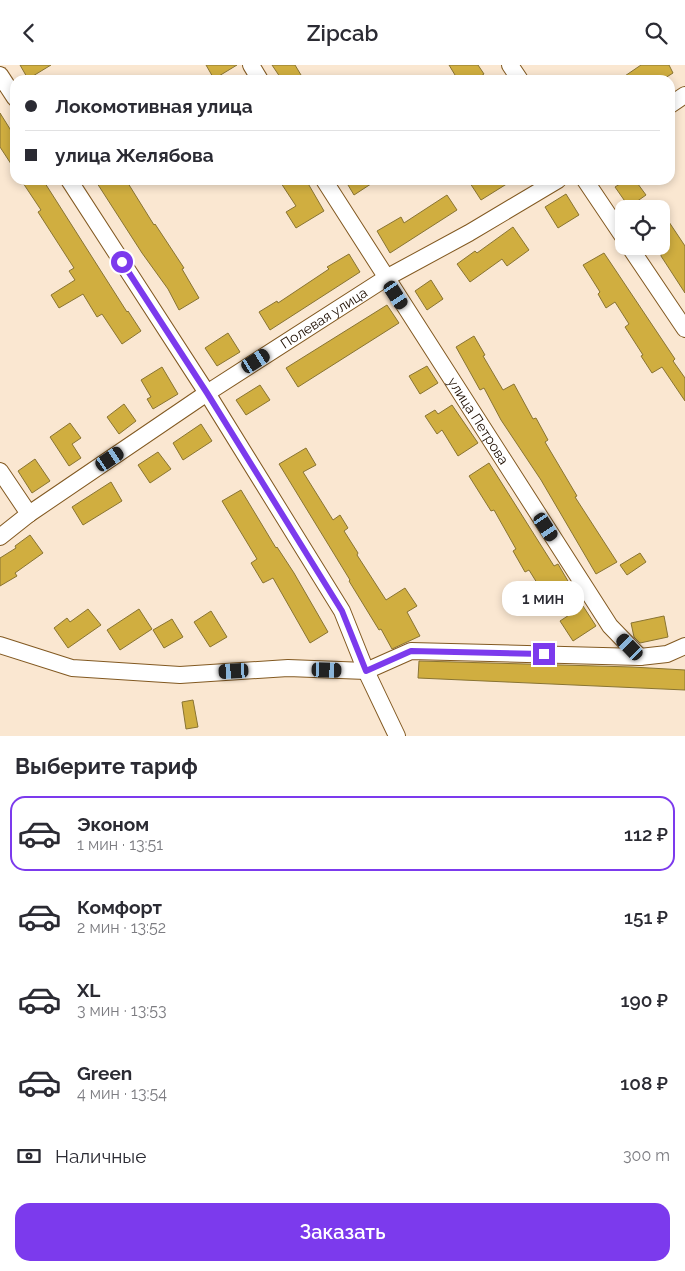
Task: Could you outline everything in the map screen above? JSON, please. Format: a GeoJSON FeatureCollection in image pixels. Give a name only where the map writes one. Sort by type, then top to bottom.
{"type":"FeatureCollection","features":[{"type":"Feature","properties":{"kind":"street"},"geometry":{"type":"LineString","coordinates":[[0,75],[10,90]]}},
{"type":"Feature","properties":{"kind":"street"},"geometry":{"type":"LineString","coordinates":[[72,185],[207,393],[342,611],[366,671],[397,736]]}},
{"type":"Feature","properties":{"kind":"street","name":"улица Петрова"},"geometry":{"type":"LineString","coordinates":[[327,185],[610,626],[640,657]]}},
{"type":"Feature","properties":{"kind":"street","name":"Полевая улица"},"geometry":{"type":"LineString","coordinates":[[0,537],[29,514],[207,393],[386,278],[469,233],[550,185]]}},
{"type":"Feature","properties":{"kind":"street"},"geometry":{"type":"LineString","coordinates":[[588,185],[615,225]]}},
{"type":"Feature","properties":{"kind":"street"},"geometry":{"type":"LineString","coordinates":[[635,255],[685,329]]}},
{"type":"Feature","properties":{"kind":"street"},"geometry":{"type":"LineString","coordinates":[[0,471],[29,514]]}},
{"type":"Feature","properties":{"kind":"street"},"geometry":{"type":"LineString","coordinates":[[0,645],[72,668],[180,675],[288,669],[366,671],[411,651],[640,657],[667,654],[685,646]]}},
{"type":"Feature","properties":{"kind":"building"},"geometry":{"type":"Polygon","coordinates":[[[20,65],[51,65],[35,75],[26,75],[20,65]]]}},
{"type":"Feature","properties":{"kind":"building"},"geometry":{"type":"Polygon","coordinates":[[[206,65],[237,65],[221,75],[212,75],[206,65]]]}},
{"type":"Feature","properties":{"kind":"building"},"geometry":{"type":"Polygon","coordinates":[[[272,65],[295,65],[301,75],[279,75],[272,65]]]}},
{"type":"Feature","properties":{"kind":"building"},"geometry":{"type":"Polygon","coordinates":[[[449,65],[478,65],[484,74],[482,75],[455,75],[449,65]]]}},
{"type":"Feature","properties":{"kind":"building"},"geometry":{"type":"Polygon","coordinates":[[[641,65],[669,65],[673,73],[670,75],[626,75],[641,65]]]}},
{"type":"Feature","properties":{"kind":"building"},"geometry":{"type":"Polygon","coordinates":[[[0,113],[10,129],[10,162],[0,147],[0,113]]]}},
{"type":"Feature","properties":{"kind":"building"},"geometry":{"type":"Polygon","coordinates":[[[24,185],[46,185],[141,331],[122,344],[102,314],[97,317],[83,294],[59,308],[51,295],[75,280],[69,271],[74,268],[38,212],[41,210],[24,185]]]}},
{"type":"Feature","properties":{"kind":"building"},"geometry":{"type":"Polygon","coordinates":[[[98,185],[129,185],[184,268],[182,269],[199,298],[179,310],[168,289],[142,253],[98,185]]]}},
{"type":"Feature","properties":{"kind":"building"},"geometry":{"type":"Polygon","coordinates":[[[282,185],[309,185],[324,211],[296,228],[286,212],[296,206],[282,185]]]}},
{"type":"Feature","properties":{"kind":"building"},"geometry":{"type":"Polygon","coordinates":[[[348,185],[369,185],[354,195],[348,185]]]}},
{"type":"Feature","properties":{"kind":"building"},"geometry":{"type":"Polygon","coordinates":[[[471,185],[505,185],[481,200],[471,185]]]}},
{"type":"Feature","properties":{"kind":"building"},"geometry":{"type":"Polygon","coordinates":[[[618,185],[639,185],[646,195],[639,200],[624,200],[615,187],[618,185]]]}},
{"type":"Feature","properties":{"kind":"building"},"geometry":{"type":"Polygon","coordinates":[[[566,194],[579,215],[558,228],[545,207],[566,194]]]}},
{"type":"Feature","properties":{"kind":"building"},"geometry":{"type":"Polygon","coordinates":[[[447,195],[457,210],[390,253],[377,231],[401,217],[404,223],[447,195]]]}},
{"type":"Feature","properties":{"kind":"building"},"geometry":{"type":"Polygon","coordinates":[[[670,224],[685,246],[685,293],[661,256],[670,255],[670,224]]]}},
{"type":"Feature","properties":{"kind":"building"},"geometry":{"type":"Polygon","coordinates":[[[513,227],[529,250],[507,266],[502,259],[470,282],[457,264],[475,251],[477,253],[513,227]]]}},
{"type":"Feature","properties":{"kind":"building"},"geometry":{"type":"Polygon","coordinates":[[[604,253],[675,359],[673,361],[685,378],[685,401],[662,367],[652,373],[625,327],[629,324],[615,302],[606,308],[598,294],[600,292],[583,265],[604,253]]]}},
{"type":"Feature","properties":{"kind":"building"},"geometry":{"type":"Polygon","coordinates":[[[349,254],[360,272],[270,330],[259,312],[277,301],[278,303],[329,269],[327,267],[349,254]]]}},
{"type":"Feature","properties":{"kind":"building"},"geometry":{"type":"Polygon","coordinates":[[[431,280],[443,299],[427,310],[415,291],[431,280]]]}},
{"type":"Feature","properties":{"kind":"building"},"geometry":{"type":"Polygon","coordinates":[[[387,305],[399,323],[298,387],[286,368],[387,305]]]}},
{"type":"Feature","properties":{"kind":"building"},"geometry":{"type":"Polygon","coordinates":[[[228,333],[240,352],[217,366],[205,348],[228,333]]]}},
{"type":"Feature","properties":{"kind":"building"},"geometry":{"type":"Polygon","coordinates":[[[474,336],[485,355],[483,356],[503,390],[514,384],[533,419],[536,418],[548,440],[545,442],[577,496],[575,497],[617,562],[596,574],[541,480],[501,420],[484,388],[480,390],[456,347],[474,336]]]}},
{"type":"Feature","properties":{"kind":"building"},"geometry":{"type":"Polygon","coordinates":[[[427,366],[438,383],[420,394],[409,376],[427,366]]]}},
{"type":"Feature","properties":{"kind":"building"},"geometry":{"type":"Polygon","coordinates":[[[162,367],[178,394],[153,409],[147,399],[151,397],[141,380],[162,367]]]}},
{"type":"Feature","properties":{"kind":"building"},"geometry":{"type":"Polygon","coordinates":[[[260,385],[270,400],[246,415],[236,400],[260,385]]]}},
{"type":"Feature","properties":{"kind":"building"},"geometry":{"type":"Polygon","coordinates":[[[124,404],[136,421],[119,434],[107,417],[124,404]]]}},
{"type":"Feature","properties":{"kind":"building"},"geometry":{"type":"Polygon","coordinates":[[[452,405],[478,443],[458,456],[442,430],[437,434],[425,416],[435,410],[438,414],[452,405]]]}},
{"type":"Feature","properties":{"kind":"building"},"geometry":{"type":"Polygon","coordinates":[[[70,423],[81,438],[72,444],[81,458],[69,466],[50,437],[70,423]]]}},
{"type":"Feature","properties":{"kind":"building"},"geometry":{"type":"Polygon","coordinates":[[[201,424],[212,441],[183,460],[173,443],[201,424]]]}},
{"type":"Feature","properties":{"kind":"building"},"geometry":{"type":"Polygon","coordinates":[[[306,448],[316,465],[303,472],[333,520],[340,515],[348,528],[344,531],[386,600],[405,588],[417,606],[407,612],[420,636],[392,649],[349,581],[279,464],[306,448]]]}},
{"type":"Feature","properties":{"kind":"building"},"geometry":{"type":"Polygon","coordinates":[[[158,452],[171,469],[150,483],[138,465],[158,452]]]}},
{"type":"Feature","properties":{"kind":"building"},"geometry":{"type":"Polygon","coordinates":[[[35,459],[50,481],[32,493],[18,471],[35,459]]]}},
{"type":"Feature","properties":{"kind":"building"},"geometry":{"type":"Polygon","coordinates":[[[489,463],[554,566],[558,564],[572,588],[557,597],[550,586],[542,591],[529,570],[525,572],[513,551],[516,549],[494,510],[491,511],[469,476],[489,463]]]}},
{"type":"Feature","properties":{"kind":"building"},"geometry":{"type":"Polygon","coordinates":[[[111,482],[122,501],[83,525],[72,507],[111,482]]]}},
{"type":"Feature","properties":{"kind":"building"},"geometry":{"type":"Polygon","coordinates":[[[241,490],[276,548],[294,573],[328,632],[310,643],[273,578],[263,583],[251,563],[257,559],[222,501],[241,490]]]}},
{"type":"Feature","properties":{"kind":"building"},"geometry":{"type":"Polygon","coordinates":[[[30,535],[43,553],[15,573],[17,576],[0,586],[0,558],[16,548],[15,546],[30,535]]]}},
{"type":"Feature","properties":{"kind":"building"},"geometry":{"type":"Polygon","coordinates":[[[640,553],[646,562],[627,575],[620,565],[640,553]]]}},
{"type":"Feature","properties":{"kind":"building"},"geometry":{"type":"Polygon","coordinates":[[[583,606],[596,626],[573,641],[560,621],[583,606]]]}},
{"type":"Feature","properties":{"kind":"building"},"geometry":{"type":"Polygon","coordinates":[[[88,609],[101,625],[68,648],[54,628],[67,618],[70,622],[88,609]]]}},
{"type":"Feature","properties":{"kind":"building"},"geometry":{"type":"Polygon","coordinates":[[[139,609],[152,629],[120,650],[107,630],[139,609]]]}},
{"type":"Feature","properties":{"kind":"building"},"geometry":{"type":"Polygon","coordinates":[[[211,611],[227,637],[210,647],[194,622],[211,611]]]}},
{"type":"Feature","properties":{"kind":"building"},"geometry":{"type":"Polygon","coordinates":[[[664,616],[668,637],[640,643],[634,637],[631,623],[664,616]]]}},
{"type":"Feature","properties":{"kind":"building"},"geometry":{"type":"Polygon","coordinates":[[[172,619],[183,637],[164,648],[153,630],[172,619]]]}},
{"type":"Feature","properties":{"kind":"building"},"geometry":{"type":"Polygon","coordinates":[[[419,661],[685,670],[685,690],[418,678],[419,661]]]}},
{"type":"Feature","properties":{"kind":"building"},"geometry":{"type":"Polygon","coordinates":[[[193,700],[198,727],[186,729],[182,702],[193,700]]]}},
{"type":"Feature","properties":{"kind":"route"},"geometry":{"type":"LineString","coordinates":[[122,262],[207,393],[342,611],[366,671],[411,651],[544,654]]}}]}
